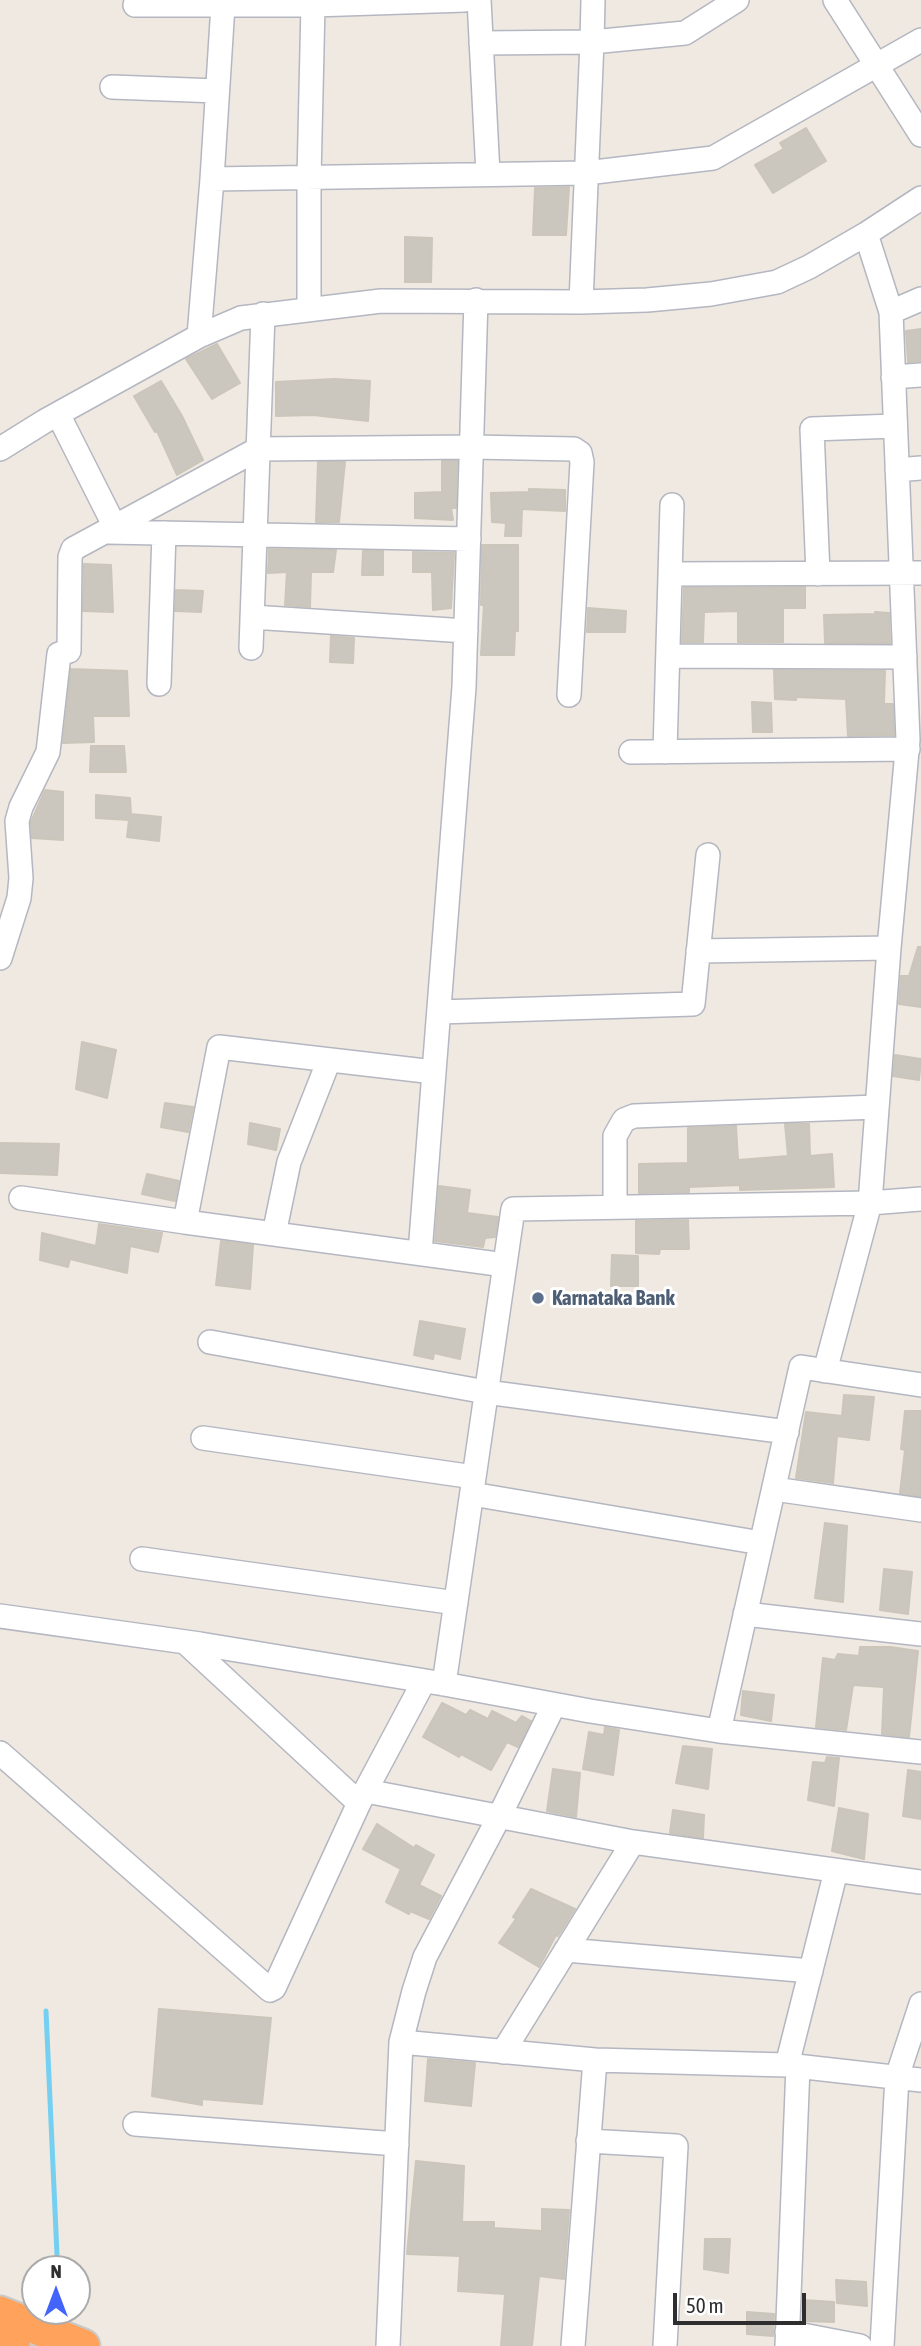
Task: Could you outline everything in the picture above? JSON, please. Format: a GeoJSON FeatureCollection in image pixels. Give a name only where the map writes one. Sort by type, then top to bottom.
{"type":"FeatureCollection","features":[{"type":"Feature","properties":{"kind":"highway"},"geometry":{"type":"LineString","coordinates":[[0,2313],[83,2346]]}},
{"type":"Feature","properties":{"kind":"highway"},"geometry":{"type":"LineString","coordinates":[[0,2340],[13,2346]]}},
{"type":"Feature","properties":{"kind":"street"},"geometry":{"type":"LineString","coordinates":[[135,5],[313,5],[465,0]]}},
{"type":"Feature","properties":{"kind":"street"},"geometry":{"type":"LineString","coordinates":[[479,0],[488,174]]}},
{"type":"Feature","properties":{"kind":"street"},"geometry":{"type":"LineString","coordinates":[[582,302],[593,0]]}},
{"type":"Feature","properties":{"kind":"street"},"geometry":{"type":"LineString","coordinates":[[481,43],[592,42],[685,33],[737,0]]}},
{"type":"Feature","properties":{"kind":"street"},"geometry":{"type":"LineString","coordinates":[[835,0],[921,135]]}},
{"type":"Feature","properties":{"kind":"street"},"geometry":{"type":"LineString","coordinates":[[199,336],[223,5]]}},
{"type":"Feature","properties":{"kind":"street"},"geometry":{"type":"LineString","coordinates":[[309,309],[313,5]]}},
{"type":"Feature","properties":{"kind":"street"},"geometry":{"type":"LineString","coordinates":[[212,179],[586,173],[713,158],[921,40]]}},
{"type":"Feature","properties":{"kind":"street"},"geometry":{"type":"LineString","coordinates":[[112,87],[218,91]]}},
{"type":"Feature","properties":{"kind":"street"},"geometry":{"type":"LineString","coordinates":[[4,446],[199,336],[241,318],[381,302],[582,302],[711,294],[777,282],[866,234],[921,198]]}},
{"type":"Feature","properties":{"kind":"street"},"geometry":{"type":"LineString","coordinates":[[825,1371],[870,1203],[889,948],[912,743],[911,573],[897,470],[891,312],[866,234]]}},
{"type":"Feature","properties":{"kind":"street"},"geometry":{"type":"LineString","coordinates":[[891,312],[921,299]]}},
{"type":"Feature","properties":{"kind":"street"},"geometry":{"type":"LineString","coordinates":[[420,1253],[464,687],[476,300]]}},
{"type":"Feature","properties":{"kind":"street"},"geometry":{"type":"LineString","coordinates":[[251,648],[263,314]]}},
{"type":"Feature","properties":{"kind":"street"},"geometry":{"type":"LineString","coordinates":[[894,377],[921,375]]}},
{"type":"Feature","properties":{"kind":"street"},"geometry":{"type":"LineString","coordinates":[[52,417],[111,529]]}},
{"type":"Feature","properties":{"kind":"street"},"geometry":{"type":"LineString","coordinates":[[818,574],[812,429],[895,426]]}},
{"type":"Feature","properties":{"kind":"street"},"geometry":{"type":"LineString","coordinates":[[0,958],[19,898],[21,878],[17,821],[48,752],[59,654],[69,651],[70,556],[73,550],[258,449],[471,447],[574,449],[580,453],[582,462],[569,695]]}},
{"type":"Feature","properties":{"kind":"street"},"geometry":{"type":"LineString","coordinates":[[897,470],[921,468]]}},
{"type":"Feature","properties":{"kind":"street"},"geometry":{"type":"LineString","coordinates":[[665,752],[672,505]]}},
{"type":"Feature","properties":{"kind":"street"},"geometry":{"type":"LineString","coordinates":[[111,529],[164,533],[469,539]]}},
{"type":"Feature","properties":{"kind":"street"},"geometry":{"type":"LineString","coordinates":[[159,684],[164,533]]}},
{"type":"Feature","properties":{"kind":"street"},"geometry":{"type":"LineString","coordinates":[[671,574],[911,573]]}},
{"type":"Feature","properties":{"kind":"street"},"geometry":{"type":"LineString","coordinates":[[252,617],[466,631]]}},
{"type":"Feature","properties":{"kind":"street"},"geometry":{"type":"LineString","coordinates":[[669,656],[910,648]]}},
{"type":"Feature","properties":{"kind":"street"},"geometry":{"type":"LineString","coordinates":[[631,752],[912,743]]}},
{"type":"Feature","properties":{"kind":"street"},"geometry":{"type":"LineString","coordinates":[[439,1012],[693,1004],[708,855]]}},
{"type":"Feature","properties":{"kind":"street"},"geometry":{"type":"LineString","coordinates":[[698,951],[889,948]]}},
{"type":"Feature","properties":{"kind":"street"},"geometry":{"type":"LineString","coordinates":[[185,1222],[219,1047],[434,1072]]}},
{"type":"Feature","properties":{"kind":"street"},"geometry":{"type":"LineString","coordinates":[[274,1234],[289,1162],[329,1060]]}},
{"type":"Feature","properties":{"kind":"street"},"geometry":{"type":"LineString","coordinates":[[615,1207],[615,1136],[624,1120],[634,1116],[877,1107]]}},
{"type":"Feature","properties":{"kind":"street"},"geometry":{"type":"LineString","coordinates":[[21,1198],[505,1265]]}},
{"type":"Feature","properties":{"kind":"street"},"geometry":{"type":"LineString","coordinates":[[0,1753],[270,1990],[274,1988],[363,1797],[434,1683],[456,1603],[513,1209],[870,1203],[921,1199]]}},
{"type":"Feature","properties":{"kind":"street"},"geometry":{"type":"LineString","coordinates":[[209,1342],[486,1392],[787,1432]]}},
{"type":"Feature","properties":{"kind":"street"},"geometry":{"type":"LineString","coordinates":[[719,1731],[801,1367],[921,1385]]}},
{"type":"Feature","properties":{"kind":"street"},"geometry":{"type":"LineString","coordinates":[[203,1438],[473,1486],[761,1543]]}},
{"type":"Feature","properties":{"kind":"street"},"geometry":{"type":"LineString","coordinates":[[774,1489],[921,1510]]}},
{"type":"Feature","properties":{"kind":"street"},"geometry":{"type":"LineString","coordinates":[[142,1559],[456,1603]]}},
{"type":"Feature","properties":{"kind":"street"},"geometry":{"type":"LineString","coordinates":[[745,1614],[921,1634]]}},
{"type":"Feature","properties":{"kind":"street"},"geometry":{"type":"LineString","coordinates":[[0,1616],[185,1642],[719,1731],[921,1752]]}},
{"type":"Feature","properties":{"kind":"street"},"geometry":{"type":"LineString","coordinates":[[185,1642],[363,1797],[499,1817],[633,1842],[921,1882]]}},
{"type":"Feature","properties":{"kind":"street"},"geometry":{"type":"LineString","coordinates":[[388,2346],[401,2042],[425,1957],[554,1705]]}},
{"type":"Feature","properties":{"kind":"street"},"geometry":{"type":"LineString","coordinates":[[503,2052],[633,1842]]}},
{"type":"Feature","properties":{"kind":"street"},"geometry":{"type":"LineString","coordinates":[[836,1871],[811,1970],[793,2066],[787,2339],[860,2346]]}},
{"type":"Feature","properties":{"kind":"street"},"geometry":{"type":"LineString","coordinates":[[566,1950],[811,1970]]}},
{"type":"Feature","properties":{"kind":"street"},"geometry":{"type":"LineString","coordinates":[[882,2346],[897,2077],[921,2004]]}},
{"type":"Feature","properties":{"kind":"street"},"geometry":{"type":"LineString","coordinates":[[401,2042],[595,2060],[793,2066],[921,2080]]}},
{"type":"Feature","properties":{"kind":"street"},"geometry":{"type":"LineString","coordinates":[[573,2346],[595,2060]]}},
{"type":"Feature","properties":{"kind":"street"},"geometry":{"type":"LineString","coordinates":[[135,2123],[397,2144]]}},
{"type":"Feature","properties":{"kind":"street"},"geometry":{"type":"LineString","coordinates":[[588,2141],[676,2147],[664,2346]]}},
{"type":"Feature","properties":{"kind":"building"},"geometry":{"type":"Polygon","coordinates":[[[806,128],[826,161],[773,193],[755,165],[784,149],[780,143],[806,128]]]}},
{"type":"Feature","properties":{"kind":"building"},"geometry":{"type":"Polygon","coordinates":[[[569,187],[566,235],[533,235],[535,188],[569,187]]]}},
{"type":"Feature","properties":{"kind":"building"},"geometry":{"type":"Polygon","coordinates":[[[405,237],[432,238],[431,282],[405,282],[405,237]]]}},
{"type":"Feature","properties":{"kind":"building"},"geometry":{"type":"Polygon","coordinates":[[[921,329],[921,361],[908,362],[906,331],[921,329]]]}},
{"type":"Feature","properties":{"kind":"building"},"geometry":{"type":"Polygon","coordinates":[[[217,344],[240,383],[212,399],[186,359],[217,344]]]}},
{"type":"Feature","properties":{"kind":"building"},"geometry":{"type":"Polygon","coordinates":[[[334,379],[370,381],[368,421],[313,415],[276,416],[276,382],[334,379]]]}},
{"type":"Feature","properties":{"kind":"building"},"geometry":{"type":"Polygon","coordinates":[[[161,381],[182,416],[203,460],[177,475],[157,431],[155,432],[134,396],[161,381]]]}},
{"type":"Feature","properties":{"kind":"building"},"geometry":{"type":"Polygon","coordinates":[[[442,461],[457,461],[456,508],[451,508],[453,520],[415,518],[415,493],[442,492],[442,461]]]}},
{"type":"Feature","properties":{"kind":"building"},"geometry":{"type":"Polygon","coordinates":[[[318,462],[345,462],[339,522],[316,522],[318,462]]]}},
{"type":"Feature","properties":{"kind":"building"},"geometry":{"type":"Polygon","coordinates":[[[529,489],[565,490],[565,511],[522,509],[521,536],[505,536],[506,523],[492,522],[491,493],[529,492],[529,489]]]}},
{"type":"Feature","properties":{"kind":"building"},"geometry":{"type":"Polygon","coordinates":[[[482,545],[518,545],[518,631],[515,631],[514,655],[481,655],[484,605],[481,605],[482,545]]]}},
{"type":"Feature","properties":{"kind":"building"},"geometry":{"type":"Polygon","coordinates":[[[269,549],[336,550],[333,572],[311,572],[310,607],[285,605],[287,572],[268,573],[269,549]]]}},
{"type":"Feature","properties":{"kind":"building"},"geometry":{"type":"Polygon","coordinates":[[[363,551],[383,551],[383,575],[362,575],[363,551]]]}},
{"type":"Feature","properties":{"kind":"building"},"geometry":{"type":"Polygon","coordinates":[[[413,552],[454,553],[451,608],[433,610],[432,572],[413,572],[413,552]]]}},
{"type":"Feature","properties":{"kind":"building"},"geometry":{"type":"Polygon","coordinates":[[[84,564],[111,565],[113,612],[83,611],[84,564]]]}},
{"type":"Feature","properties":{"kind":"building"},"geometry":{"type":"Polygon","coordinates":[[[805,587],[805,608],[783,608],[783,642],[738,642],[738,611],[704,612],[703,642],[682,642],[684,588],[805,587]]]}},
{"type":"Feature","properties":{"kind":"building"},"geometry":{"type":"Polygon","coordinates":[[[176,590],[203,591],[201,612],[175,611],[176,590]]]}},
{"type":"Feature","properties":{"kind":"building"},"geometry":{"type":"Polygon","coordinates":[[[588,608],[626,611],[625,632],[587,632],[588,608]]]}},
{"type":"Feature","properties":{"kind":"building"},"geometry":{"type":"Polygon","coordinates":[[[889,613],[890,643],[825,643],[824,615],[889,613]]]}},
{"type":"Feature","properties":{"kind":"building"},"geometry":{"type":"Polygon","coordinates":[[[331,636],[354,638],[353,663],[330,662],[331,636]]]}},
{"type":"Feature","properties":{"kind":"building"},"geometry":{"type":"Polygon","coordinates":[[[71,669],[127,671],[129,716],[93,716],[94,742],[63,743],[71,669]]]}},
{"type":"Feature","properties":{"kind":"building"},"geometry":{"type":"Polygon","coordinates":[[[774,670],[885,671],[884,704],[893,704],[894,735],[848,736],[846,699],[775,699],[774,670]]]}},
{"type":"Feature","properties":{"kind":"building"},"geometry":{"type":"Polygon","coordinates":[[[752,702],[771,703],[772,732],[753,732],[752,702]]]}},
{"type":"Feature","properties":{"kind":"building"},"geometry":{"type":"Polygon","coordinates":[[[91,746],[124,746],[126,772],[90,772],[91,746]]]}},
{"type":"Feature","properties":{"kind":"building"},"geometry":{"type":"Polygon","coordinates":[[[45,790],[63,792],[63,840],[32,838],[31,822],[45,790]]]}},
{"type":"Feature","properties":{"kind":"building"},"geometry":{"type":"Polygon","coordinates":[[[96,795],[130,798],[131,814],[161,817],[159,841],[127,837],[129,820],[96,818],[96,795]]]}},
{"type":"Feature","properties":{"kind":"building"},"geometry":{"type":"Polygon","coordinates":[[[918,947],[921,947],[921,1007],[899,1004],[901,976],[909,976],[918,947]]]}},
{"type":"Feature","properties":{"kind":"building"},"geometry":{"type":"Polygon","coordinates":[[[82,1042],[116,1050],[107,1098],[76,1089],[82,1042]]]}},
{"type":"Feature","properties":{"kind":"building"},"geometry":{"type":"Polygon","coordinates":[[[895,1055],[921,1059],[919,1080],[893,1076],[895,1055]]]}},
{"type":"Feature","properties":{"kind":"building"},"geometry":{"type":"Polygon","coordinates":[[[165,1103],[193,1107],[188,1132],[161,1127],[165,1103]]]}},
{"type":"Feature","properties":{"kind":"building"},"geometry":{"type":"Polygon","coordinates":[[[250,1123],[280,1129],[276,1150],[248,1144],[250,1123]]]}},
{"type":"Feature","properties":{"kind":"building"},"geometry":{"type":"Polygon","coordinates":[[[785,1124],[809,1124],[810,1156],[832,1154],[834,1187],[740,1190],[740,1185],[689,1187],[689,1192],[639,1193],[639,1164],[688,1163],[688,1128],[736,1126],[738,1160],[788,1156],[785,1124]]]}},
{"type":"Feature","properties":{"kind":"building"},"geometry":{"type":"Polygon","coordinates":[[[0,1143],[59,1144],[57,1175],[0,1173],[0,1143]]]}},
{"type":"Feature","properties":{"kind":"building"},"geometry":{"type":"Polygon","coordinates":[[[147,1174],[179,1181],[175,1201],[142,1194],[147,1174]]]}},
{"type":"Feature","properties":{"kind":"building"},"geometry":{"type":"Polygon","coordinates":[[[439,1186],[470,1190],[467,1213],[498,1217],[495,1237],[485,1238],[483,1247],[435,1241],[439,1186]]]}},
{"type":"Feature","properties":{"kind":"building"},"geometry":{"type":"Polygon","coordinates":[[[688,1220],[689,1249],[660,1249],[659,1254],[636,1253],[636,1221],[688,1220]]]}},
{"type":"Feature","properties":{"kind":"building"},"geometry":{"type":"Polygon","coordinates":[[[99,1224],[162,1233],[158,1252],[130,1246],[127,1273],[70,1259],[68,1267],[40,1260],[42,1233],[96,1246],[99,1224]]]}},
{"type":"Feature","properties":{"kind":"building"},"geometry":{"type":"Polygon","coordinates":[[[221,1241],[253,1245],[250,1289],[216,1285],[221,1241]]]}},
{"type":"Feature","properties":{"kind":"building"},"geometry":{"type":"Polygon","coordinates":[[[612,1255],[638,1256],[638,1286],[611,1286],[612,1255]]]}},
{"type":"Feature","properties":{"kind":"building"},"geometry":{"type":"Polygon","coordinates":[[[420,1321],[465,1329],[460,1359],[434,1353],[433,1359],[414,1355],[420,1321]]]}},
{"type":"Feature","properties":{"kind":"building"},"geometry":{"type":"Polygon","coordinates":[[[844,1395],[874,1397],[869,1440],[837,1436],[833,1483],[796,1478],[806,1412],[842,1416],[844,1395]]]}},
{"type":"Feature","properties":{"kind":"building"},"geometry":{"type":"Polygon","coordinates":[[[905,1411],[921,1411],[921,1496],[900,1493],[905,1450],[901,1449],[905,1411]]]}},
{"type":"Feature","properties":{"kind":"building"},"geometry":{"type":"Polygon","coordinates":[[[825,1523],[847,1526],[843,1602],[815,1598],[825,1523]]]}},
{"type":"Feature","properties":{"kind":"building"},"geometry":{"type":"Polygon","coordinates":[[[884,1569],[912,1572],[908,1614],[880,1610],[884,1569]]]}},
{"type":"Feature","properties":{"kind":"building"},"geometry":{"type":"Polygon","coordinates":[[[860,1647],[918,1651],[909,1737],[882,1734],[884,1687],[853,1685],[846,1730],[816,1727],[823,1658],[835,1660],[838,1654],[859,1656],[860,1647]]]}},
{"type":"Feature","properties":{"kind":"building"},"geometry":{"type":"Polygon","coordinates":[[[743,1691],[774,1695],[771,1721],[741,1715],[743,1691]]]}},
{"type":"Feature","properties":{"kind":"building"},"geometry":{"type":"Polygon","coordinates":[[[442,1703],[466,1715],[470,1710],[488,1719],[492,1711],[516,1723],[522,1716],[531,1721],[518,1747],[507,1742],[491,1770],[461,1754],[459,1757],[423,1737],[442,1703]]]}},
{"type":"Feature","properties":{"kind":"building"},"geometry":{"type":"Polygon","coordinates":[[[605,1727],[619,1730],[613,1775],[583,1769],[589,1732],[604,1735],[605,1727]]]}},
{"type":"Feature","properties":{"kind":"building"},"geometry":{"type":"Polygon","coordinates":[[[683,1746],[712,1749],[708,1789],[676,1783],[683,1746]]]}},
{"type":"Feature","properties":{"kind":"building"},"geometry":{"type":"Polygon","coordinates":[[[827,1757],[839,1758],[834,1806],[808,1800],[813,1762],[825,1763],[827,1757]]]}},
{"type":"Feature","properties":{"kind":"building"},"geometry":{"type":"Polygon","coordinates":[[[553,1769],[580,1773],[576,1817],[547,1811],[553,1769]]]}},
{"type":"Feature","properties":{"kind":"building"},"geometry":{"type":"Polygon","coordinates":[[[908,1770],[921,1772],[921,1819],[903,1816],[908,1770]]]}},
{"type":"Feature","properties":{"kind":"building"},"geometry":{"type":"Polygon","coordinates":[[[839,1808],[868,1814],[864,1859],[832,1851],[839,1808]]]}},
{"type":"Feature","properties":{"kind":"building"},"geometry":{"type":"Polygon","coordinates":[[[673,1810],[704,1815],[703,1838],[670,1833],[673,1810]]]}},
{"type":"Feature","properties":{"kind":"building"},"geometry":{"type":"Polygon","coordinates":[[[377,1824],[414,1848],[416,1845],[434,1855],[419,1885],[441,1896],[429,1919],[410,1911],[409,1914],[386,1902],[401,1869],[363,1849],[377,1824]]]}},
{"type":"Feature","properties":{"kind":"building"},"geometry":{"type":"Polygon","coordinates":[[[531,1889],[575,1909],[558,1936],[556,1935],[539,1967],[499,1943],[516,1919],[513,1917],[531,1889]]]}},
{"type":"Feature","properties":{"kind":"building"},"geometry":{"type":"Polygon","coordinates":[[[159,2009],[271,2018],[262,2104],[202,2099],[202,2105],[152,2096],[159,2009]]]}},
{"type":"Feature","properties":{"kind":"building"},"geometry":{"type":"Polygon","coordinates":[[[428,2059],[475,2063],[471,2106],[425,2101],[428,2059]]]}},
{"type":"Feature","properties":{"kind":"building"},"geometry":{"type":"Polygon","coordinates":[[[416,2161],[464,2166],[462,2222],[494,2222],[494,2228],[542,2231],[542,2209],[569,2210],[564,2279],[539,2276],[532,2346],[501,2346],[505,2294],[458,2291],[460,2256],[407,2254],[416,2161]]]}},
{"type":"Feature","properties":{"kind":"building"},"geometry":{"type":"Polygon","coordinates":[[[705,2239],[730,2239],[728,2273],[704,2269],[705,2239]]]}},
{"type":"Feature","properties":{"kind":"building"},"geometry":{"type":"Polygon","coordinates":[[[836,2280],[866,2282],[867,2306],[837,2303],[836,2280]]]}},
{"type":"Feature","properties":{"kind":"building"},"geometry":{"type":"Polygon","coordinates":[[[803,2300],[834,2302],[834,2322],[803,2321],[803,2300]]]}},
{"type":"Feature","properties":{"kind":"building"},"geometry":{"type":"Polygon","coordinates":[[[747,2312],[774,2314],[773,2336],[747,2334],[747,2312]]]}},
{"type":"Feature","properties":{"kind":"waterway"},"geometry":{"type":"LineString","coordinates":[[46,2011],[57,2255]]}},
{"type":"Feature","properties":{"kind":"place","name":"Karnataka Bank"},"geometry":{"type":"Point","coordinates":[538,1298]}}]}
